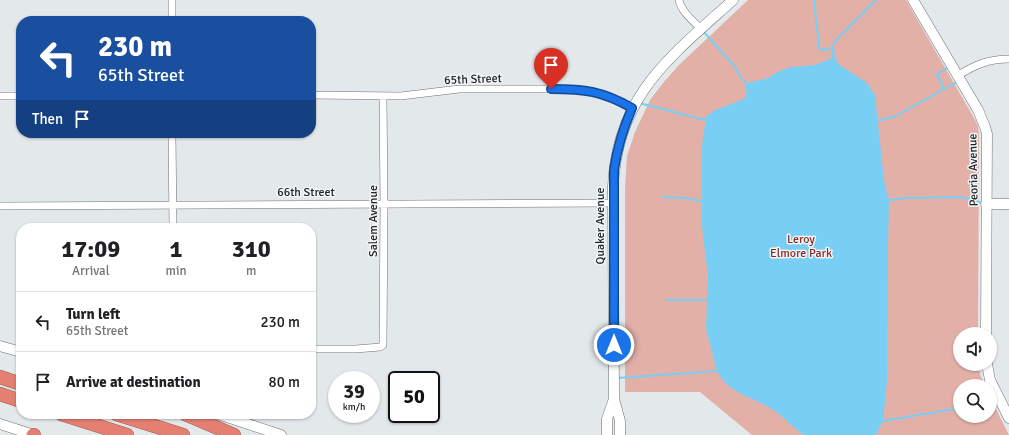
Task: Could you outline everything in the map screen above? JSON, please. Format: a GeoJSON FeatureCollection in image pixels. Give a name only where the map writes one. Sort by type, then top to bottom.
{"type":"FeatureCollection","features":[{"type":"Feature","properties":{"kind":"highway"},"geometry":{"type":"LineString","coordinates":[[0,378],[16,383]]}},
{"type":"Feature","properties":{"kind":"highway"},"geometry":{"type":"LineString","coordinates":[[0,394],[16,399]]}},
{"type":"Feature","properties":{"kind":"highway"},"geometry":{"type":"LineString","coordinates":[[77,419],[127,435]]}},
{"type":"Feature","properties":{"kind":"highway"},"geometry":{"type":"LineString","coordinates":[[132,419],[183,435]]}},
{"type":"Feature","properties":{"kind":"highway"},"geometry":{"type":"LineString","coordinates":[[197,419],[234,435]]}},
{"type":"Feature","properties":{"kind":"main road","name":"Quaker Avenue"},"geometry":{"type":"LineString","coordinates":[[620,435],[620,421],[614,399],[613,203],[616,155],[624,125],[646,85],[663,65],[733,0]]}},
{"type":"Feature","properties":{"kind":"main road","name":"Peoria Avenue"},"geometry":{"type":"LineString","coordinates":[[913,0],[978,110],[987,134],[986,327]]}},
{"type":"Feature","properties":{"kind":"main road"},"geometry":{"type":"LineString","coordinates":[[986,204],[1009,204]]}},
{"type":"Feature","properties":{"kind":"main road"},"geometry":{"type":"LineString","coordinates":[[0,346],[16,351]]}},
{"type":"Feature","properties":{"kind":"main road"},"geometry":{"type":"LineString","coordinates":[[988,371],[990,380],[1006,404],[1009,418]]}},
{"type":"Feature","properties":{"kind":"main road","name":"Quaker Avenue"},"geometry":{"type":"LineString","coordinates":[[607,435],[608,419],[614,399]]}},
{"type":"Feature","properties":{"kind":"main road"},"geometry":{"type":"LineString","coordinates":[[233,419],[281,435]]}},
{"type":"Feature","properties":{"kind":"main road"},"geometry":{"type":"LineString","coordinates":[[603,435],[608,419]]}},
{"type":"Feature","properties":{"kind":"main road"},"geometry":{"type":"LineString","coordinates":[[0,424],[34,435]]}},
{"type":"Feature","properties":{"kind":"street"},"geometry":{"type":"LineString","coordinates":[[172,0],[172,16]]}},
{"type":"Feature","properties":{"kind":"street"},"geometry":{"type":"LineString","coordinates":[[679,0],[686,13],[701,29]]}},
{"type":"Feature","properties":{"kind":"street"},"geometry":{"type":"LineString","coordinates":[[957,76],[989,60],[1009,59]]}},
{"type":"Feature","properties":{"kind":"street","name":"65th Street"},"geometry":{"type":"LineString","coordinates":[[316,96],[401,96],[459,89],[577,89],[606,95],[632,108]]}},
{"type":"Feature","properties":{"kind":"street"},"geometry":{"type":"LineString","coordinates":[[0,96],[16,96]]}},
{"type":"Feature","properties":{"kind":"street","name":"Salem Avenue"},"geometry":{"type":"LineString","coordinates":[[316,349],[356,349],[382,346],[384,205],[383,96]]}},
{"type":"Feature","properties":{"kind":"street"},"geometry":{"type":"LineString","coordinates":[[172,138],[173,223]]}},
{"type":"Feature","properties":{"kind":"street","name":"66th Street"},"geometry":{"type":"LineString","coordinates":[[0,206],[613,203]]}},
{"type":"Feature","properties":{"kind":"green space","name":"Leroy Elmore Park"},"geometry":{"type":"Polygon","coordinates":[[[748,0],[906,0],[974,118],[978,126],[979,135],[978,327],[953,327],[953,371],[980,371],[982,379],[953,379],[953,423],[997,423],[997,411],[1009,435],[752,435],[700,392],[625,392],[625,188],[627,156],[635,132],[650,100],[679,65],[748,0]]]}},
{"type":"Feature","properties":{"kind":"water"},"geometry":{"type":"Polygon","coordinates":[[[831,46],[834,48],[835,57],[838,64],[867,83],[875,95],[884,181],[889,200],[887,381],[883,421],[876,435],[804,435],[768,406],[743,395],[722,379],[717,371],[706,329],[708,276],[702,227],[702,146],[706,117],[713,111],[744,99],[747,93],[745,87],[747,83],[768,78],[777,72],[791,67],[815,65],[830,59],[832,56],[831,46]]]}},
{"type":"Feature","properties":{"kind":"waterway"},"geometry":{"type":"LineString","coordinates":[[814,0],[819,48],[823,50],[831,48]]}},
{"type":"Feature","properties":{"kind":"waterway"},"geometry":{"type":"LineString","coordinates":[[833,46],[836,40],[876,0]]}},
{"type":"Feature","properties":{"kind":"waterway"},"geometry":{"type":"LineString","coordinates":[[703,31],[736,68],[741,79],[747,83]]}},
{"type":"Feature","properties":{"kind":"waterway"},"geometry":{"type":"LineString","coordinates":[[943,90],[943,86],[937,74],[949,67]]}},
{"type":"Feature","properties":{"kind":"waterway"},"geometry":{"type":"LineString","coordinates":[[877,121],[894,117],[957,82]]}},
{"type":"Feature","properties":{"kind":"waterway"},"geometry":{"type":"LineString","coordinates":[[639,103],[705,120]]}},
{"type":"Feature","properties":{"kind":"waterway"},"geometry":{"type":"LineString","coordinates":[[663,197],[702,201]]}},
{"type":"Feature","properties":{"kind":"waterway"},"geometry":{"type":"LineString","coordinates":[[889,200],[906,198],[962,197],[983,203]]}},
{"type":"Feature","properties":{"kind":"waterway"},"geometry":{"type":"LineString","coordinates":[[667,300],[707,300]]}},
{"type":"Feature","properties":{"kind":"waterway"},"geometry":{"type":"LineString","coordinates":[[617,378],[717,371]]}},
{"type":"Feature","properties":{"kind":"waterway"},"geometry":{"type":"LineString","coordinates":[[883,421],[953,409]]}},
{"type":"Feature","properties":{"kind":"route"},"geometry":{"type":"LineString","coordinates":[[551,89],[577,89],[594,92],[606,95],[632,108],[624,125],[619,141],[614,170],[614,345]]}}]}
